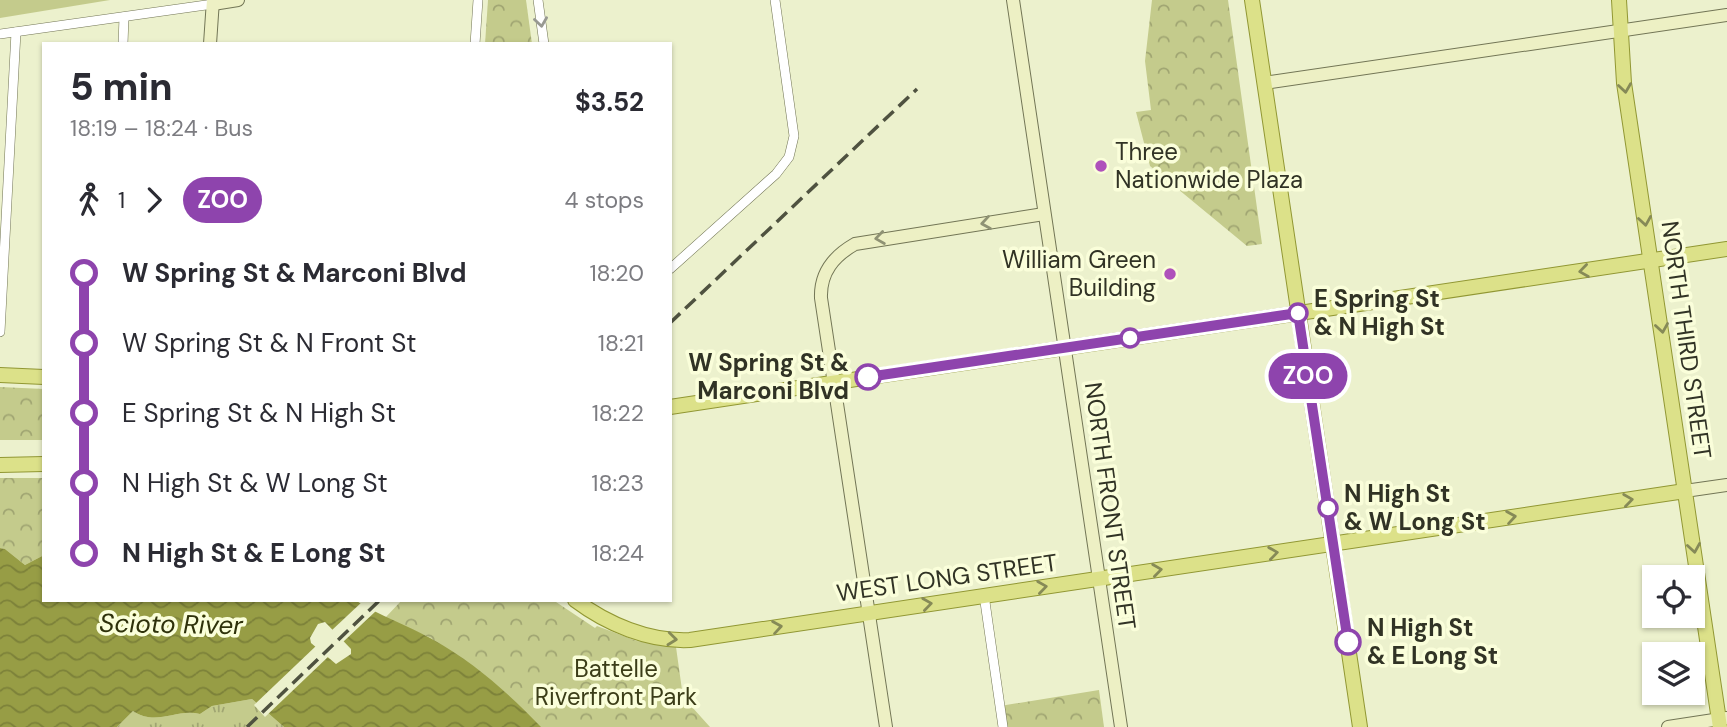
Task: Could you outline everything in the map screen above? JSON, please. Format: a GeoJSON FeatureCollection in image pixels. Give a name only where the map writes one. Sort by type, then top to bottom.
{"type":"FeatureCollection","features":[{"type":"Feature","properties":{"kind":"main road"},"geometry":{"type":"LineString","coordinates":[[1252,0],[1360,727]]}},
{"type":"Feature","properties":{"kind":"main road","name":"NORTH THIRD STREET"},"geometry":{"type":"LineString","coordinates":[[1619,0],[1624,83],[1722,721]]}},
{"type":"Feature","properties":{"kind":"main road"},"geometry":{"type":"LineString","coordinates":[[672,407],[1727,249]]}},
{"type":"Feature","properties":{"kind":"main road"},"geometry":{"type":"LineString","coordinates":[[0,375],[42,377]]}},
{"type":"Feature","properties":{"kind":"main road"},"geometry":{"type":"LineString","coordinates":[[0,465],[42,464]]}},
{"type":"Feature","properties":{"kind":"main road","name":"WEST LONG STREET"},"geometry":{"type":"LineString","coordinates":[[578,602],[615,624],[648,635],[682,640],[1685,491]]}},
{"type":"Feature","properties":{"kind":"street"},"geometry":{"type":"LineString","coordinates":[[0,34],[238,0]]}},
{"type":"Feature","properties":{"kind":"street"},"geometry":{"type":"LineString","coordinates":[[475,42],[478,0]]}},
{"type":"Feature","properties":{"kind":"street"},"geometry":{"type":"LineString","coordinates":[[538,0],[544,42]]}},
{"type":"Feature","properties":{"kind":"street"},"geometry":{"type":"LineString","coordinates":[[672,267],[776,174],[789,156],[793,122],[775,0]]}},
{"type":"Feature","properties":{"kind":"street","name":"NORTH FRONT STREET"},"geometry":{"type":"LineString","coordinates":[[1013,0],[1121,727]]}},
{"type":"Feature","properties":{"kind":"street"},"geometry":{"type":"LineString","coordinates":[[210,42],[213,2]]}},
{"type":"Feature","properties":{"kind":"street"},"geometry":{"type":"LineString","coordinates":[[1264,83],[1727,15]]}},
{"type":"Feature","properties":{"kind":"street"},"geometry":{"type":"LineString","coordinates":[[123,42],[124,16]]}},
{"type":"Feature","properties":{"kind":"street"},"geometry":{"type":"LineString","coordinates":[[0,332],[16,32]]}},
{"type":"Feature","properties":{"kind":"street"},"geometry":{"type":"LineString","coordinates":[[886,727],[821,298],[824,274],[842,252],[869,240],[1044,214]]}},
{"type":"Feature","properties":{"kind":"street"},"geometry":{"type":"LineString","coordinates":[[1685,491],[1727,485]]}},
{"type":"Feature","properties":{"kind":"street"},"geometry":{"type":"LineString","coordinates":[[984,596],[1003,727]]}},
{"type":"Feature","properties":{"kind":"street"},"geometry":{"type":"LineString","coordinates":[[1668,727],[1722,721]]}},
{"type":"Feature","properties":{"kind":"green space"},"geometry":{"type":"Polygon","coordinates":[[[0,0],[110,0],[0,18],[0,0]]]}},
{"type":"Feature","properties":{"kind":"green space"},"geometry":{"type":"Polygon","coordinates":[[[488,0],[526,0],[532,42],[485,42],[488,0]]]}},
{"type":"Feature","properties":{"kind":"green space"},"geometry":{"type":"Polygon","coordinates":[[[1152,0],[1228,0],[1262,244],[1247,246],[1150,166],[1136,112],[1151,110],[1145,61],[1152,0]]]}},
{"type":"Feature","properties":{"kind":"green space"},"geometry":{"type":"Polygon","coordinates":[[[0,387],[42,389],[42,440],[0,440],[0,387]]]}},
{"type":"Feature","properties":{"kind":"green space"},"geometry":{"type":"Polygon","coordinates":[[[0,478],[42,478],[42,556],[25,565],[0,548],[0,478]]]}},
{"type":"Feature","properties":{"kind":"green space","name":"Battelle Riverfront Park"},"geometry":{"type":"Polygon","coordinates":[[[400,602],[556,602],[595,628],[597,626],[637,641],[676,647],[683,697],[710,727],[540,727],[431,638],[385,618],[400,602]]]}},
{"type":"Feature","properties":{"kind":"green space"},"geometry":{"type":"Polygon","coordinates":[[[1099,690],[1104,727],[1003,727],[1000,706],[1099,690]]]}},
{"type":"Feature","properties":{"kind":"green space"},"geometry":{"type":"Polygon","coordinates":[[[252,699],[284,727],[117,727],[133,711],[150,717],[200,714],[212,706],[252,699]]]}},
{"type":"Feature","properties":{"kind":"water","name":"Scioto River"},"geometry":{"type":"Polygon","coordinates":[[[0,548],[25,565],[42,556],[42,602],[358,602],[432,639],[462,658],[503,690],[541,727],[284,727],[252,699],[212,706],[200,714],[150,717],[133,711],[117,727],[0,727],[0,548]],[[325,622],[318,624],[310,638],[311,643],[336,664],[351,654],[351,649],[325,622]]]}},
{"type":"Feature","properties":{"kind":"pier"},"geometry":{"type":"Polygon","coordinates":[[[362,602],[377,610],[343,642],[331,631],[362,602]]]}},
{"type":"Feature","properties":{"kind":"pier"},"geometry":{"type":"Polygon","coordinates":[[[317,645],[329,656],[265,717],[254,705],[317,645]]]}},
{"type":"Feature","properties":{"kind":"railway"},"geometry":{"type":"LineString","coordinates":[[672,321],[917,89]]}},
{"type":"Feature","properties":{"kind":"railway"},"geometry":{"type":"LineString","coordinates":[[247,727],[378,602]]}},
{"type":"Feature","properties":{"kind":"bus line","name":"ZOO"},"geometry":{"type":"LineString","coordinates":[[868,377],[1298,313],[1348,642]]}},
{"type":"Feature","properties":{"kind":"place","name":"Three Nationwide Plaza"},"geometry":{"type":"Point","coordinates":[1101,166]}},
{"type":"Feature","properties":{"kind":"place","name":"William Green Building"},"geometry":{"type":"Point","coordinates":[1170,274]}},
{"type":"Feature","properties":{"kind":"place","name":"E Spring St & N High St"},"geometry":{"type":"Point","coordinates":[1298,313]}},
{"type":"Feature","properties":{"kind":"place","name":"W Spring St & Marconi Blvd"},"geometry":{"type":"Point","coordinates":[868,377]}},
{"type":"Feature","properties":{"kind":"place","name":"N High St & W Long St"},"geometry":{"type":"Point","coordinates":[1328,508]}},
{"type":"Feature","properties":{"kind":"place","name":"N High St & E Long St"},"geometry":{"type":"Point","coordinates":[1348,642]}}]}
